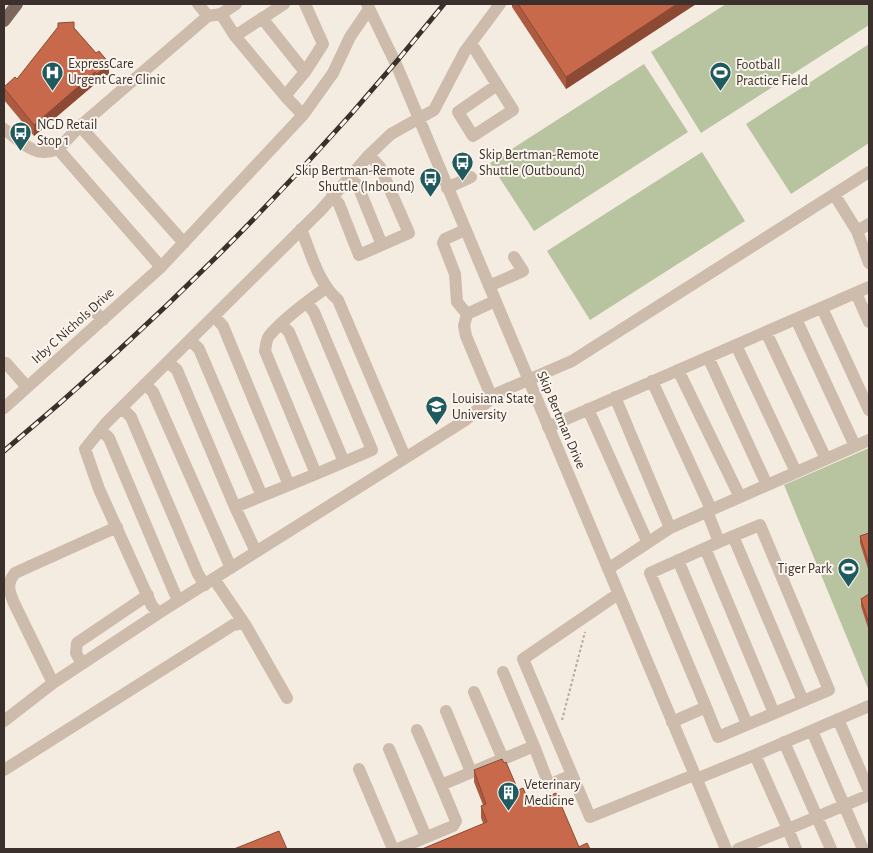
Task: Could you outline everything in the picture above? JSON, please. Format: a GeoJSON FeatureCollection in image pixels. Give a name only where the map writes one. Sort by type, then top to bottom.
{"type":"FeatureCollection","features":[{"type":"Feature","properties":{"kind":"main road"},"geometry":{"type":"LineString","coordinates":[[4,21],[17,4]]}},
{"type":"Feature","properties":{"kind":"street"},"geometry":{"type":"LineString","coordinates":[[198,4],[208,16]]}},
{"type":"Feature","properties":{"kind":"street"},"geometry":{"type":"LineString","coordinates":[[4,129],[34,151],[48,154],[58,149],[80,126],[208,16],[221,14],[236,4]]}},
{"type":"Feature","properties":{"kind":"street"},"geometry":{"type":"LineString","coordinates":[[235,36],[284,4]]}},
{"type":"Feature","properties":{"kind":"street"},"geometry":{"type":"LineString","coordinates":[[285,96],[306,72],[323,44],[305,4]]}},
{"type":"Feature","properties":{"kind":"street"},"geometry":{"type":"LineString","coordinates":[[159,614],[152,606],[85,449],[145,384],[301,229],[369,155],[391,134],[434,110],[471,43],[500,4]]}},
{"type":"Feature","properties":{"kind":"street","name":"Irby C Nichols Drive"},"geometry":{"type":"LineString","coordinates":[[4,408],[161,267],[303,116],[333,72],[350,37],[368,7]]}},
{"type":"Feature","properties":{"kind":"street","name":"Skip Bertman Drive"},"geometry":{"type":"LineString","coordinates":[[368,7],[418,118],[726,849]]}},
{"type":"Feature","properties":{"kind":"street"},"geometry":{"type":"LineString","coordinates":[[221,14],[235,36],[303,116]]}},
{"type":"Feature","properties":{"kind":"street"},"geometry":{"type":"LineString","coordinates":[[262,18],[306,72]]}},
{"type":"Feature","properties":{"kind":"street"},"geometry":{"type":"LineString","coordinates":[[471,43],[498,85]]}},
{"type":"Feature","properties":{"kind":"street"},"geometry":{"type":"LineString","coordinates":[[80,126],[184,243]]}},
{"type":"Feature","properties":{"kind":"street"},"geometry":{"type":"LineString","coordinates":[[58,149],[161,267]]}},
{"type":"Feature","properties":{"kind":"street"},"geometry":{"type":"LineString","coordinates":[[332,196],[339,204],[359,255],[409,233],[380,167],[369,155]]}},
{"type":"Feature","properties":{"kind":"street"},"geometry":{"type":"LineString","coordinates":[[4,721],[82,664],[178,601],[405,456],[464,421],[498,392],[572,362],[869,172]]}},
{"type":"Feature","properties":{"kind":"street"},"geometry":{"type":"LineString","coordinates":[[447,188],[471,177]]}},
{"type":"Feature","properties":{"kind":"street"},"geometry":{"type":"LineString","coordinates":[[349,178],[358,186],[382,244]]}},
{"type":"Feature","properties":{"kind":"street"},"geometry":{"type":"LineString","coordinates":[[834,194],[858,231],[869,263]]}},
{"type":"Feature","properties":{"kind":"street"},"geometry":{"type":"LineString","coordinates":[[858,231],[869,224]]}},
{"type":"Feature","properties":{"kind":"street"},"geometry":{"type":"LineString","coordinates":[[301,229],[326,288],[338,300],[405,456]]}},
{"type":"Feature","properties":{"kind":"street"},"geometry":{"type":"LineString","coordinates":[[465,230],[445,239],[443,243],[455,274],[457,302],[468,314]]}},
{"type":"Feature","properties":{"kind":"street"},"geometry":{"type":"LineString","coordinates":[[489,286],[523,271],[514,257]]}},
{"type":"Feature","properties":{"kind":"street"},"geometry":{"type":"LineString","coordinates":[[548,426],[869,287]]}},
{"type":"Feature","properties":{"kind":"street"},"geometry":{"type":"LineString","coordinates":[[316,474],[265,351],[268,337],[326,288]]}},
{"type":"Feature","properties":{"kind":"street"},"geometry":{"type":"LineString","coordinates":[[856,293],[869,322]]}},
{"type":"Feature","properties":{"kind":"street"},"geometry":{"type":"LineString","coordinates":[[492,398],[466,336],[464,326],[468,314],[495,301]]}},
{"type":"Feature","properties":{"kind":"street"},"geometry":{"type":"LineString","coordinates":[[235,507],[372,450],[314,312],[307,303]]}},
{"type":"Feature","properties":{"kind":"street"},"geometry":{"type":"LineString","coordinates":[[822,308],[869,410]]}},
{"type":"Feature","properties":{"kind":"street"},"geometry":{"type":"LineString","coordinates":[[93,310],[103,320]]}},
{"type":"Feature","properties":{"kind":"street"},"geometry":{"type":"LineString","coordinates":[[214,316],[223,326],[289,485]]}},
{"type":"Feature","properties":{"kind":"street"},"geometry":{"type":"LineString","coordinates":[[796,319],[855,446]]}},
{"type":"Feature","properties":{"kind":"street"},"geometry":{"type":"LineString","coordinates":[[282,325],[289,332],[344,462]]}},
{"type":"Feature","properties":{"kind":"street"},"geometry":{"type":"LineString","coordinates":[[766,332],[826,459]]}},
{"type":"Feature","properties":{"kind":"street"},"geometry":{"type":"LineString","coordinates":[[190,340],[199,348],[262,496]]}},
{"type":"Feature","properties":{"kind":"street"},"geometry":{"type":"LineString","coordinates":[[736,345],[796,472]]}},
{"type":"Feature","properties":{"kind":"street"},"geometry":{"type":"LineString","coordinates":[[708,357],[767,485]]}},
{"type":"Feature","properties":{"kind":"street"},"geometry":{"type":"LineString","coordinates":[[168,362],[177,370],[256,552]]}},
{"type":"Feature","properties":{"kind":"street"},"geometry":{"type":"LineString","coordinates":[[4,363],[27,387]]}},
{"type":"Feature","properties":{"kind":"street"},"geometry":{"type":"LineString","coordinates":[[678,370],[740,497]]}},
{"type":"Feature","properties":{"kind":"street"},"geometry":{"type":"LineString","coordinates":[[652,381],[709,510],[719,542]]}},
{"type":"Feature","properties":{"kind":"street"},"geometry":{"type":"LineString","coordinates":[[145,384],[153,392],[231,568]]}},
{"type":"Feature","properties":{"kind":"street"},"geometry":{"type":"LineString","coordinates":[[615,397],[670,528]]}},
{"type":"Feature","properties":{"kind":"street"},"geometry":{"type":"LineString","coordinates":[[122,408],[131,417],[210,582],[222,592],[241,620],[287,698]]}},
{"type":"Feature","properties":{"kind":"street"},"geometry":{"type":"LineString","coordinates":[[588,409],[647,542]]}},
{"type":"Feature","properties":{"kind":"street"},"geometry":{"type":"LineString","coordinates":[[101,430],[109,438],[178,601]]}},
{"type":"Feature","properties":{"kind":"street"},"geometry":{"type":"LineString","coordinates":[[608,569],[670,528],[869,440]]}},
{"type":"Feature","properties":{"kind":"street"},"geometry":{"type":"LineString","coordinates":[[760,525],[829,690],[718,736],[650,572],[719,542],[760,525]]}},
{"type":"Feature","properties":{"kind":"street"},"geometry":{"type":"LineString","coordinates":[[54,684],[14,604],[8,590],[9,580],[15,573],[117,527]]}},
{"type":"Feature","properties":{"kind":"street"},"geometry":{"type":"LineString","coordinates":[[733,536],[803,701]]}},
{"type":"Feature","properties":{"kind":"street"},"geometry":{"type":"LineString","coordinates":[[705,548],[774,713]]}},
{"type":"Feature","properties":{"kind":"street"},"geometry":{"type":"LineString","coordinates":[[678,560],[747,724]]}},
{"type":"Feature","properties":{"kind":"street"},"geometry":{"type":"LineString","coordinates":[[618,594],[523,659],[590,817],[755,755],[838,719],[868,709]]}},
{"type":"Feature","properties":{"kind":"street"},"geometry":{"type":"LineString","coordinates":[[82,664],[76,653],[77,643],[148,595]]}},
{"type":"Feature","properties":{"kind":"street"},"geometry":{"type":"LineString","coordinates":[[4,770],[241,620]]}},
{"type":"Feature","properties":{"kind":"street"},"geometry":{"type":"LineString","coordinates":[[503,672],[549,784],[572,775]]}},
{"type":"Feature","properties":{"kind":"street"},"geometry":{"type":"LineString","coordinates":[[474,692],[503,759]]}},
{"type":"Feature","properties":{"kind":"street"},"geometry":{"type":"LineString","coordinates":[[672,722],[706,707]]}},
{"type":"Feature","properties":{"kind":"street"},"geometry":{"type":"LineString","coordinates":[[446,711],[471,772]]}},
{"type":"Feature","properties":{"kind":"street"},"geometry":{"type":"LineString","coordinates":[[838,719],[869,790]]}},
{"type":"Feature","properties":{"kind":"street"},"geometry":{"type":"LineString","coordinates":[[398,849],[453,826],[456,821],[417,730]]}},
{"type":"Feature","properties":{"kind":"street"},"geometry":{"type":"LineString","coordinates":[[812,731],[862,849]]}},
{"type":"Feature","properties":{"kind":"street"},"geometry":{"type":"LineString","coordinates":[[784,742],[830,849]]}},
{"type":"Feature","properties":{"kind":"street"},"geometry":{"type":"LineString","coordinates":[[441,785],[534,746]]}},
{"type":"Feature","properties":{"kind":"street"},"geometry":{"type":"LineString","coordinates":[[389,749],[426,837]]}},
{"type":"Feature","properties":{"kind":"street"},"geometry":{"type":"LineString","coordinates":[[755,755],[796,849]]}},
{"type":"Feature","properties":{"kind":"street"},"geometry":{"type":"LineString","coordinates":[[359,769],[393,849]]}},
{"type":"Feature","properties":{"kind":"street"},"geometry":{"type":"LineString","coordinates":[[738,849],[869,796]]}},
{"type":"Feature","properties":{"kind":"path"},"geometry":{"type":"LineString","coordinates":[[560,727],[585,630]]}},
{"type":"Feature","properties":{"kind":"green space","name":"Football Practice Field"},"geometry":{"type":"Polygon","coordinates":[[[726,4],[869,4],[869,25],[701,133],[651,52],[726,4]]]}},
{"type":"Feature","properties":{"kind":"green space","name":"Football Practice Field"},"geometry":{"type":"Polygon","coordinates":[[[869,44],[869,143],[791,194],[746,124],[869,44]]]}},
{"type":"Feature","properties":{"kind":"green space"},"geometry":{"type":"Polygon","coordinates":[[[644,64],[688,132],[534,231],[490,163],[644,64]]]}},
{"type":"Feature","properties":{"kind":"green space"},"geometry":{"type":"Polygon","coordinates":[[[702,152],[745,221],[590,320],[547,251],[702,152]]]}},
{"type":"Feature","properties":{"kind":"green space","name":"Tiger Park"},"geometry":{"type":"Polygon","coordinates":[[[869,448],[869,691],[784,485],[869,448]]]}},
{"type":"Feature","properties":{"kind":"building"},"geometry":{"type":"Polygon","coordinates":[[[518,4],[677,4],[566,77],[518,4]]]}},
{"type":"Feature","properties":{"kind":"building"},"geometry":{"type":"Polygon","coordinates":[[[74,22],[74,28],[96,53],[99,51],[109,63],[97,74],[95,72],[34,125],[4,87],[15,77],[17,79],[58,27],[58,23],[74,22]]]}},
{"type":"Feature","properties":{"kind":"building"},"geometry":{"type":"Polygon","coordinates":[[[869,533],[869,565],[860,536],[869,533]]]}},
{"type":"Feature","properties":{"kind":"building"},"geometry":{"type":"Polygon","coordinates":[[[869,594],[869,624],[861,599],[869,594]]]}},
{"type":"Feature","properties":{"kind":"building","name":"Veterinary Medicine"},"geometry":{"type":"Polygon","coordinates":[[[502,759],[504,763],[506,762],[518,790],[523,788],[530,804],[556,793],[579,847],[587,843],[590,849],[422,849],[487,822],[481,806],[486,804],[474,770],[502,759]]]}},
{"type":"Feature","properties":{"kind":"building"},"geometry":{"type":"Polygon","coordinates":[[[279,831],[287,849],[234,849],[279,831]]]}},
{"type":"Feature","properties":{"kind":"railway"},"geometry":{"type":"LineString","coordinates":[[4,451],[122,347],[235,238],[342,124],[444,4]]}},
{"type":"Feature","properties":{"kind":"place","name":"ExpressCare Urgent Care Clinic"},"geometry":{"type":"Point","coordinates":[52,91]}},
{"type":"Feature","properties":{"kind":"place","name":"Football Practice Field"},"geometry":{"type":"Point","coordinates":[720,92]}},
{"type":"Feature","properties":{"kind":"place","name":"NGD Retail Stop 1"},"geometry":{"type":"Point","coordinates":[21,152]}},
{"type":"Feature","properties":{"kind":"place","name":"Skip Bertman-Remote Shuttle (Outbound)"},"geometry":{"type":"Point","coordinates":[463,182]}},
{"type":"Feature","properties":{"kind":"place","name":"Skip Bertman-Remote Shuttle (Inbound)"},"geometry":{"type":"Point","coordinates":[431,198]}},
{"type":"Feature","properties":{"kind":"place","name":"Louisiana State University"},"geometry":{"type":"Point","coordinates":[436,426]}},
{"type":"Feature","properties":{"kind":"place","name":"Tiger Park"},"geometry":{"type":"Point","coordinates":[848,588]}},
{"type":"Feature","properties":{"kind":"place","name":"Veterinary Medicine"},"geometry":{"type":"Point","coordinates":[508,812]}}]}
